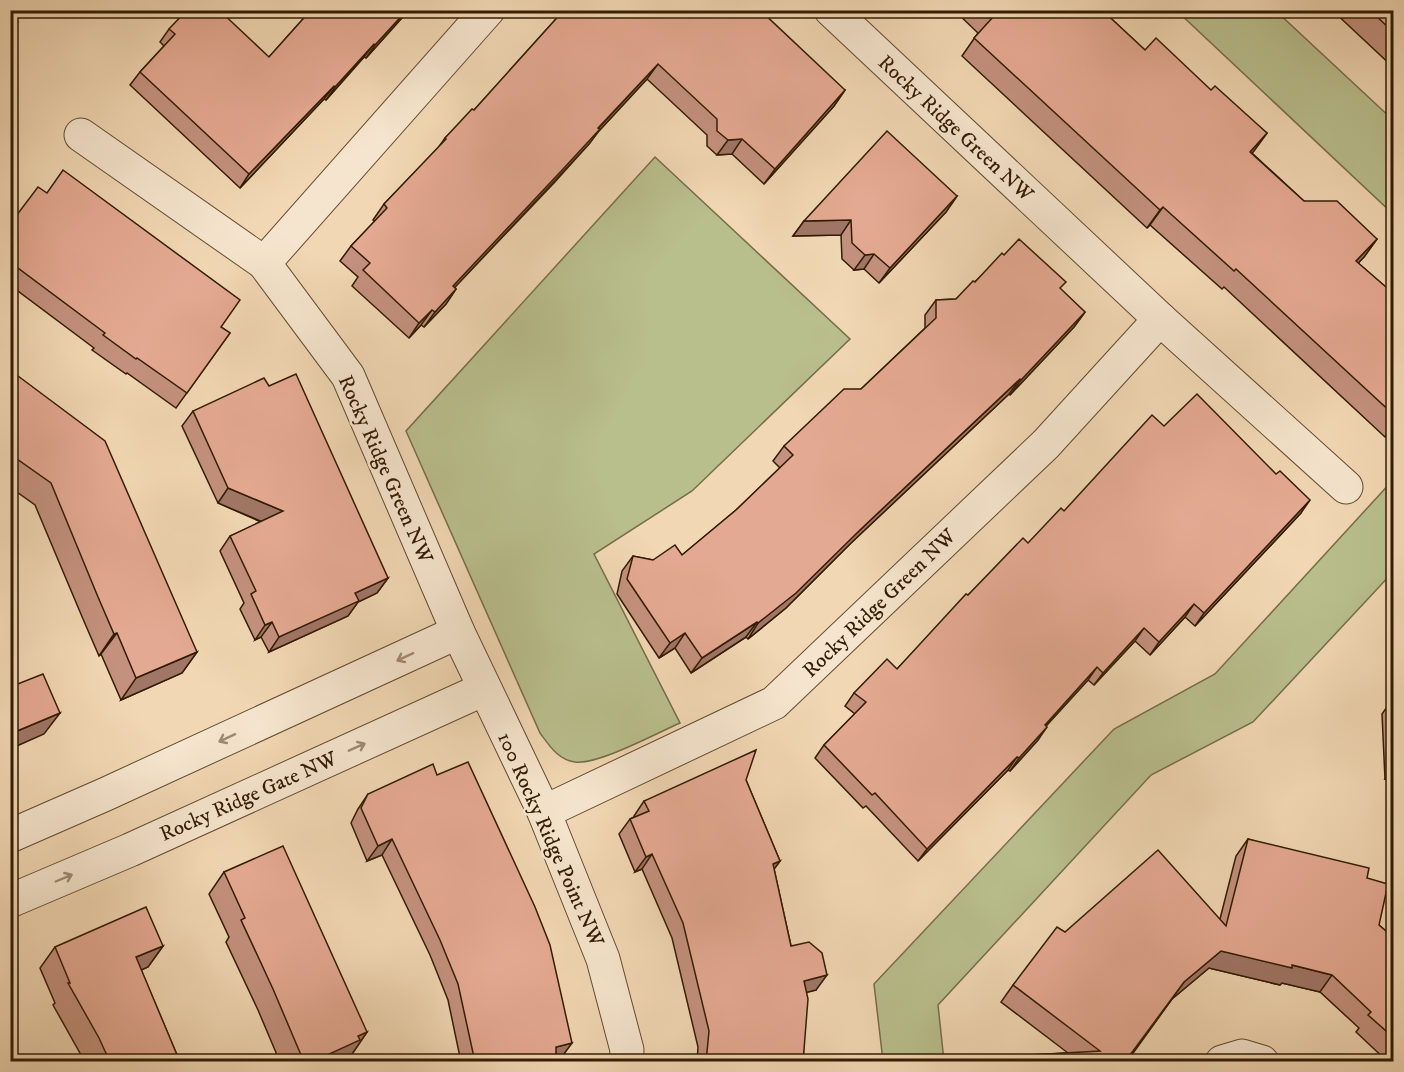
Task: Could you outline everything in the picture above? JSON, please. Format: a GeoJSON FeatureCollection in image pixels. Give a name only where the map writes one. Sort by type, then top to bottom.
{"type":"FeatureCollection","features":[{"type":"Feature","properties":{"kind":"street"},"geometry":{"type":"LineString","coordinates":[[264,263],[488,10]]}},
{"type":"Feature","properties":{"kind":"street","name":"Rocky Ridge Green NW"},"geometry":{"type":"LineString","coordinates":[[831,10],[1160,319],[1346,487]]}},
{"type":"Feature","properties":{"kind":"street","name":"Rocky Ridge Green NW"},"geometry":{"type":"LineString","coordinates":[[81,135],[264,263],[348,376],[483,689]]}},
{"type":"Feature","properties":{"kind":"street","name":"Rocky Ridge Green NW"},"geometry":{"type":"LineString","coordinates":[[544,812],[774,703],[1046,444],[1160,319]]}},
{"type":"Feature","properties":{"kind":"street"},"geometry":{"type":"LineString","coordinates":[[10,836],[106,795],[458,633]]}},
{"type":"Feature","properties":{"kind":"street","name":"100 Rocky Ridge Point NW"},"geometry":{"type":"LineString","coordinates":[[483,689],[544,812],[603,959],[627,1050],[627,1062]]}},
{"type":"Feature","properties":{"kind":"street","name":"Rocky Ridge Gate NW"},"geometry":{"type":"LineString","coordinates":[[10,901],[130,850],[483,689]]}},
{"type":"Feature","properties":{"kind":"street"},"geometry":{"type":"LineString","coordinates":[[1222,1062],[1242,1056],[1256,1058],[1262,1062]]}},
{"type":"Feature","properties":{"kind":"green space"},"geometry":{"type":"Polygon","coordinates":[[[1177,11],[1276,11],[1393,120],[1393,214],[1177,11]]]}},
{"type":"Feature","properties":{"kind":"green space"},"geometry":{"type":"Polygon","coordinates":[[[655,157],[850,339],[692,491],[594,554],[680,723],[612,754],[585,762],[575,762],[559,755],[540,733],[406,431],[655,157]]]}},
{"type":"Feature","properties":{"kind":"green space"},"geometry":{"type":"Polygon","coordinates":[[[1393,480],[1393,572],[1253,722],[1151,775],[938,1005],[944,1061],[883,1061],[874,984],[1114,729],[1215,674],[1393,480]]]}},
{"type":"Feature","properties":{"kind":"building"},"geometry":{"type":"Polygon","coordinates":[[[187,10],[219,10],[269,57],[311,10],[407,10],[249,174],[140,72],[175,34],[169,29],[187,10]]]}},
{"type":"Feature","properties":{"kind":"building"},"geometry":{"type":"Polygon","coordinates":[[[564,10],[760,10],[845,90],[775,169],[742,139],[728,140],[717,131],[717,119],[658,64],[453,286],[456,289],[435,312],[432,310],[419,323],[363,270],[370,263],[351,246],[387,208],[384,204],[472,109],[474,110],[564,10]]]}},
{"type":"Feature","properties":{"kind":"building"},"geometry":{"type":"Polygon","coordinates":[[[986,10],[1102,10],[1145,50],[1156,38],[1211,90],[1215,86],[1267,133],[1250,152],[1304,201],[1337,201],[1377,239],[1356,261],[1394,294],[1394,415],[1236,269],[1234,271],[1163,207],[1160,210],[974,38],[993,17],[986,10]]]}},
{"type":"Feature","properties":{"kind":"building"},"geometry":{"type":"Polygon","coordinates":[[[1370,10],[1394,10],[1394,33],[1370,10]]]}},
{"type":"Feature","properties":{"kind":"building"},"geometry":{"type":"Polygon","coordinates":[[[10,17],[18,22],[10,34],[10,17]]]}},
{"type":"Feature","properties":{"kind":"building"},"geometry":{"type":"Polygon","coordinates":[[[887,131],[957,196],[890,268],[874,254],[865,255],[852,243],[851,220],[804,221],[887,131]]]}},
{"type":"Feature","properties":{"kind":"building"},"geometry":{"type":"Polygon","coordinates":[[[63,170],[240,300],[221,327],[230,333],[187,393],[103,335],[105,333],[10,262],[10,224],[38,187],[47,193],[63,170]]]}},
{"type":"Feature","properties":{"kind":"building"},"geometry":{"type":"Polygon","coordinates":[[[1019,239],[1066,282],[1060,288],[1085,312],[1021,380],[796,593],[758,623],[702,658],[685,633],[670,643],[627,579],[633,556],[653,560],[675,545],[682,555],[736,510],[793,455],[784,446],[844,389],[861,389],[936,318],[936,300],[956,299],[1019,239]]]}},
{"type":"Feature","properties":{"kind":"building"},"geometry":{"type":"Polygon","coordinates":[[[10,370],[105,441],[197,652],[136,678],[117,633],[114,634],[51,483],[10,454],[10,370]]]}},
{"type":"Feature","properties":{"kind":"building"},"geometry":{"type":"Polygon","coordinates":[[[296,374],[388,578],[355,593],[359,601],[279,637],[272,622],[265,625],[251,594],[256,591],[230,536],[283,511],[228,488],[193,411],[264,378],[269,386],[296,374]]]}},
{"type":"Feature","properties":{"kind":"building"},"geometry":{"type":"Polygon","coordinates":[[[1197,394],[1276,474],[1280,471],[1310,500],[1204,613],[1194,604],[1159,642],[1144,628],[1103,673],[1097,667],[1019,758],[1017,757],[927,849],[875,793],[872,795],[824,745],[866,702],[854,693],[887,659],[897,669],[966,594],[968,595],[1023,538],[1028,543],[1061,508],[1064,511],[1152,415],[1164,426],[1197,394]]]}},
{"type":"Feature","properties":{"kind":"building"},"geometry":{"type":"Polygon","coordinates":[[[43,674],[60,713],[10,734],[10,687],[43,674]]]}},
{"type":"Feature","properties":{"kind":"building"},"geometry":{"type":"Polygon","coordinates":[[[756,750],[746,780],[780,861],[773,864],[791,946],[809,942],[822,953],[827,975],[804,981],[808,999],[803,1062],[706,1062],[709,1031],[683,923],[652,854],[646,857],[630,819],[649,811],[644,801],[756,750]]]}},
{"type":"Feature","properties":{"kind":"building"},"geometry":{"type":"Polygon","coordinates":[[[468,762],[535,907],[550,945],[572,1043],[556,1047],[556,1062],[475,1062],[458,984],[440,940],[392,839],[378,846],[361,808],[368,794],[433,764],[437,775],[468,762]]]}},
{"type":"Feature","properties":{"kind":"building"},"geometry":{"type":"Polygon","coordinates":[[[1248,839],[1369,868],[1367,878],[1388,884],[1379,925],[1394,938],[1394,1038],[1368,1015],[1371,1012],[1332,975],[1221,951],[1184,982],[1130,1055],[1131,1062],[1014,1062],[1013,1056],[1100,1051],[1013,985],[1057,927],[1065,932],[1158,850],[1226,926],[1248,839]]]}},
{"type":"Feature","properties":{"kind":"building"},"geometry":{"type":"Polygon","coordinates":[[[283,846],[367,1032],[358,1036],[360,1040],[312,1062],[304,1062],[241,920],[245,918],[224,872],[283,846]]]}},
{"type":"Feature","properties":{"kind":"building"},"geometry":{"type":"Polygon","coordinates":[[[146,907],[163,946],[136,957],[180,1062],[110,1062],[68,983],[70,983],[55,947],[146,907]]]}}]}
